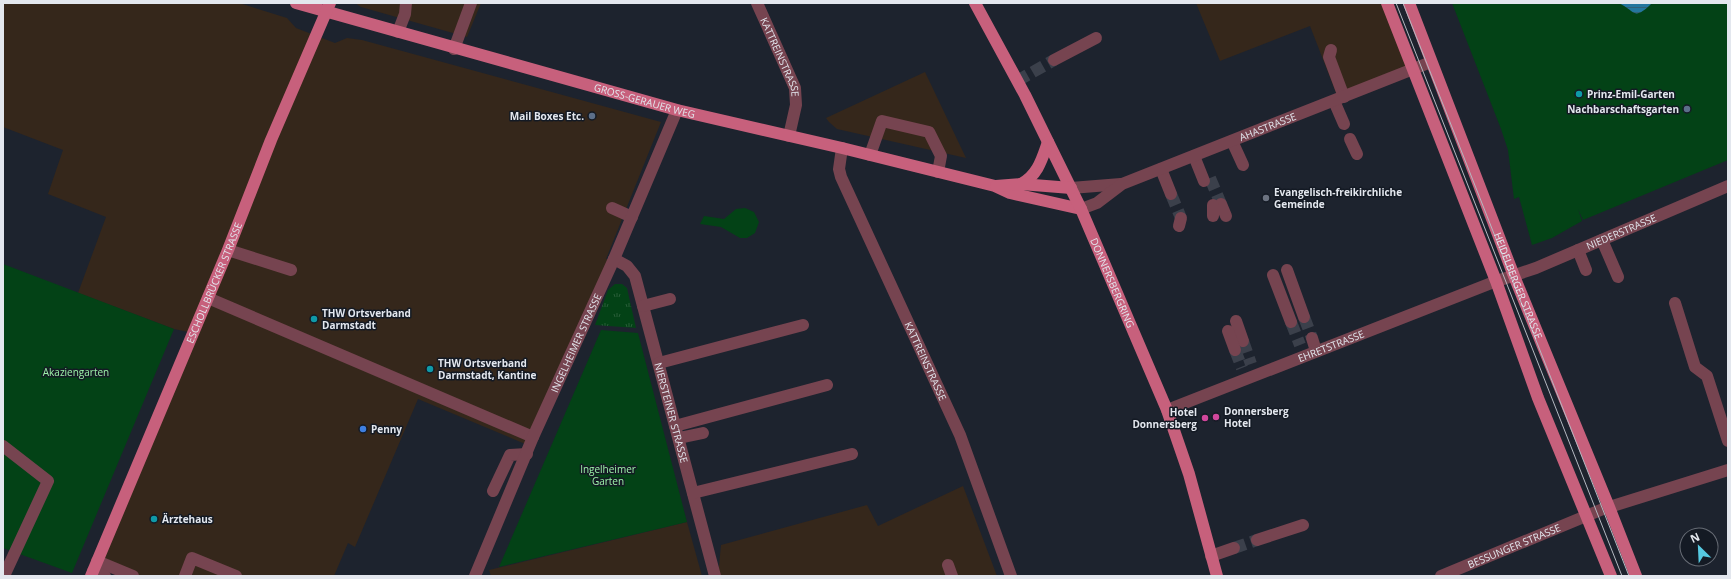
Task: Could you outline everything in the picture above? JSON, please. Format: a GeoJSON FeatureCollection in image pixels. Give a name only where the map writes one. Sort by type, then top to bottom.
{"type":"FeatureCollection","features":[{"type":"Feature","properties":{"kind":"main road","name":"GROSS-GERAUER WEG"},"geometry":{"type":"LineString","coordinates":[[296,3],[328,7],[398,32],[454,49],[677,110],[842,148],[995,186],[1010,193],[1081,209]]}},
{"type":"Feature","properties":{"kind":"main road","name":"DONNERSBERGRING"},"geometry":{"type":"LineString","coordinates":[[975,3],[1048,142],[1081,209],[1166,410],[1189,474],[1217,576]]}},
{"type":"Feature","properties":{"kind":"main road","name":"HEIDELBERGER STRASSE"},"geometry":{"type":"LineString","coordinates":[[1386,3],[1496,281],[1538,398],[1611,576]]}},
{"type":"Feature","properties":{"kind":"main road","name":"HEIDELBERGER STRASSE"},"geometry":{"type":"LineString","coordinates":[[1409,3],[1514,276],[1636,576]]}},
{"type":"Feature","properties":{"kind":"main road","name":"ESCHOLLBRÜCKER STRASSE"},"geometry":{"type":"LineString","coordinates":[[93,569],[208,298],[328,7]]}},
{"type":"Feature","properties":{"kind":"main road"},"geometry":{"type":"LineString","coordinates":[[1021,184],[1033,176],[1037,171],[1048,142]]}},
{"type":"Feature","properties":{"kind":"main road","name":"GROSS-GERAUER WEG"},"geometry":{"type":"LineString","coordinates":[[995,186],[1021,184],[1071,188]]}},
{"type":"Feature","properties":{"kind":"street"},"geometry":{"type":"LineString","coordinates":[[398,32],[405,14],[406,3]]}},
{"type":"Feature","properties":{"kind":"street"},"geometry":{"type":"LineString","coordinates":[[454,49],[471,3]]}},
{"type":"Feature","properties":{"kind":"street","name":"KATTREINSTRASSE"},"geometry":{"type":"LineString","coordinates":[[757,3],[795,88],[796,105],[789,136]]}},
{"type":"Feature","properties":{"kind":"street"},"geometry":{"type":"LineString","coordinates":[[1054,60],[1096,38]]}},
{"type":"Feature","properties":{"kind":"street"},"geometry":{"type":"LineString","coordinates":[[1331,50],[1329,57],[1344,124]]}},
{"type":"Feature","properties":{"kind":"street"},"geometry":{"type":"LineString","coordinates":[[1412,70],[1431,62]]}},
{"type":"Feature","properties":{"kind":"street","name":"AHASTRASSE"},"geometry":{"type":"LineString","coordinates":[[1081,209],[1097,203],[1122,184],[1412,70]]}},
{"type":"Feature","properties":{"kind":"street","name":"INGELHEIMER STRASSE"},"geometry":{"type":"LineString","coordinates":[[476,576],[527,454],[580,318],[614,259],[677,110]]}},
{"type":"Feature","properties":{"kind":"street"},"geometry":{"type":"LineString","coordinates":[[870,155],[882,121],[929,132],[941,156],[938,172]]}},
{"type":"Feature","properties":{"kind":"street"},"geometry":{"type":"LineString","coordinates":[[1350,139],[1356,154]]}},
{"type":"Feature","properties":{"kind":"street"},"geometry":{"type":"LineString","coordinates":[[1232,141],[1243,165]]}},
{"type":"Feature","properties":{"kind":"street","name":"KATTREINSTRASSE"},"geometry":{"type":"LineString","coordinates":[[842,148],[839,169],[841,177],[960,435],[1011,576]]}},
{"type":"Feature","properties":{"kind":"street"},"geometry":{"type":"LineString","coordinates":[[1197,154],[1207,180]]}},
{"type":"Feature","properties":{"kind":"street"},"geometry":{"type":"LineString","coordinates":[[1161,169],[1171,194]]}},
{"type":"Feature","properties":{"kind":"street","name":"AHASTRASSE"},"geometry":{"type":"LineString","coordinates":[[1071,188],[1122,184]]}},
{"type":"Feature","properties":{"kind":"street","name":"NIEDERSTRASSE"},"geometry":{"type":"LineString","coordinates":[[1496,281],[1514,276],[1578,250],[1728,186]]}},
{"type":"Feature","properties":{"kind":"street"},"geometry":{"type":"LineString","coordinates":[[612,208],[632,217]]}},
{"type":"Feature","properties":{"kind":"street"},"geometry":{"type":"LineString","coordinates":[[1215,208],[1226,216]]}},
{"type":"Feature","properties":{"kind":"street"},"geometry":{"type":"LineString","coordinates":[[1602,240],[1618,277]]}},
{"type":"Feature","properties":{"kind":"street"},"geometry":{"type":"LineString","coordinates":[[228,250],[291,270]]}},
{"type":"Feature","properties":{"kind":"street"},"geometry":{"type":"LineString","coordinates":[[1578,250],[1586,270]]}},
{"type":"Feature","properties":{"kind":"street","name":"NIERSTEINER STRASSE"},"geometry":{"type":"LineString","coordinates":[[614,259],[624,264],[633,272],[644,306],[715,576]]}},
{"type":"Feature","properties":{"kind":"street"},"geometry":{"type":"LineString","coordinates":[[1287,270],[1304,316]]}},
{"type":"Feature","properties":{"kind":"street"},"geometry":{"type":"LineString","coordinates":[[1273,275],[1291,322]]}},
{"type":"Feature","properties":{"kind":"street","name":"EHRETSTRASSE"},"geometry":{"type":"LineString","coordinates":[[1166,410],[1249,372],[1301,351],[1316,351],[1496,281]]}},
{"type":"Feature","properties":{"kind":"street"},"geometry":{"type":"LineString","coordinates":[[208,298],[533,437]]}},
{"type":"Feature","properties":{"kind":"street"},"geometry":{"type":"LineString","coordinates":[[644,306],[670,299]]}},
{"type":"Feature","properties":{"kind":"street"},"geometry":{"type":"LineString","coordinates":[[1675,303],[1695,367],[1707,376],[1728,441]]}},
{"type":"Feature","properties":{"kind":"street"},"geometry":{"type":"LineString","coordinates":[[1228,331],[1239,345],[1236,321]]}},
{"type":"Feature","properties":{"kind":"street"},"geometry":{"type":"LineString","coordinates":[[659,363],[803,325]]}},
{"type":"Feature","properties":{"kind":"street"},"geometry":{"type":"LineString","coordinates":[[1312,338],[1316,351]]}},
{"type":"Feature","properties":{"kind":"street"},"geometry":{"type":"LineString","coordinates":[[677,432],[827,385]]}},
{"type":"Feature","properties":{"kind":"street"},"geometry":{"type":"LineString","coordinates":[[677,432],[703,433]]}},
{"type":"Feature","properties":{"kind":"street"},"geometry":{"type":"LineString","coordinates":[[3,446],[48,481],[4,576]]}},
{"type":"Feature","properties":{"kind":"street"},"geometry":{"type":"LineString","coordinates":[[493,491],[510,455],[527,454]]}},
{"type":"Feature","properties":{"kind":"street"},"geometry":{"type":"LineString","coordinates":[[693,493],[852,454]]}},
{"type":"Feature","properties":{"kind":"street"},"geometry":{"type":"LineString","coordinates":[[1587,515],[1728,470]]}},
{"type":"Feature","properties":{"kind":"street","name":"BESSUNGER STRASSE"},"geometry":{"type":"LineString","coordinates":[[1441,576],[1587,515]]}},
{"type":"Feature","properties":{"kind":"street"},"geometry":{"type":"LineString","coordinates":[[1257,540],[1303,525]]}},
{"type":"Feature","properties":{"kind":"street"},"geometry":{"type":"LineString","coordinates":[[1211,556],[1234,548]]}},
{"type":"Feature","properties":{"kind":"street"},"geometry":{"type":"LineString","coordinates":[[185,576],[192,558],[236,576]]}},
{"type":"Feature","properties":{"kind":"street"},"geometry":{"type":"LineString","coordinates":[[93,569],[105,576]]}},
{"type":"Feature","properties":{"kind":"street"},"geometry":{"type":"LineString","coordinates":[[93,569],[133,576]]}},
{"type":"Feature","properties":{"kind":"shaded area"},"geometry":{"type":"Polygon","coordinates":[[[5,3],[239,3],[287,18],[296,28],[335,43],[347,38],[362,40],[661,122],[606,259],[614,259],[530,446],[418,399],[355,547],[348,543],[334,576],[134,576],[97,561],[193,333],[174,329],[78,293],[106,217],[48,194],[63,150],[3,127],[3,5],[5,3]]]}},
{"type":"Feature","properties":{"kind":"shaded area"},"geometry":{"type":"Polygon","coordinates":[[[355,3],[481,3],[467,37],[361,7],[355,3]]]}},
{"type":"Feature","properties":{"kind":"shaded area"},"geometry":{"type":"Polygon","coordinates":[[[1196,3],[1386,3],[1412,69],[1338,98],[1310,26],[1220,61],[1196,3]]]}},
{"type":"Feature","properties":{"kind":"shaded area"},"geometry":{"type":"Polygon","coordinates":[[[925,72],[966,158],[837,129],[826,118],[925,72]]]}},
{"type":"Feature","properties":{"kind":"shaded area"},"geometry":{"type":"Polygon","coordinates":[[[963,486],[997,576],[718,576],[721,545],[867,505],[878,526],[963,486]]]}},
{"type":"Feature","properties":{"kind":"shaded area"},"geometry":{"type":"Polygon","coordinates":[[[687,522],[702,576],[491,576],[489,570],[687,522]]]}},
{"type":"Feature","properties":{"kind":"green space","name":"Prinz-Emil-Garten"},"geometry":{"type":"Polygon","coordinates":[[[1452,3],[1728,3],[1728,160],[1583,220],[1578,209],[1582,221],[1552,238],[1532,245],[1519,197],[1514,199],[1508,150],[1452,3]]]}},
{"type":"Feature","properties":{"kind":"green space"},"geometry":{"type":"Polygon","coordinates":[[[745,208],[754,212],[759,222],[755,233],[747,238],[740,238],[721,227],[700,224],[704,216],[724,219],[736,209],[745,208]]]}},
{"type":"Feature","properties":{"kind":"green space","name":"Akaziengarten"},"geometry":{"type":"Polygon","coordinates":[[[3,264],[174,329],[72,573],[3,548],[3,264]]]}},
{"type":"Feature","properties":{"kind":"green space"},"geometry":{"type":"Polygon","coordinates":[[[615,284],[622,284],[627,288],[636,328],[595,325],[608,290],[615,284]]]}},
{"type":"Feature","properties":{"kind":"green space","name":"Ingelheimer Garten"},"geometry":{"type":"Polygon","coordinates":[[[601,330],[638,333],[687,522],[499,567],[601,330]]]}},
{"type":"Feature","properties":{"kind":"water"},"geometry":{"type":"Polygon","coordinates":[[[1618,3],[1652,3],[1641,12],[1634,13],[1618,3]]]}},
{"type":"Feature","properties":{"kind":"tunnel"},"geometry":{"type":"LineString","coordinates":[[1017,81],[1054,60]]}},
{"type":"Feature","properties":{"kind":"tunnel"},"geometry":{"type":"LineString","coordinates":[[1210,178],[1221,204]]}},
{"type":"Feature","properties":{"kind":"tunnel"},"geometry":{"type":"LineString","coordinates":[[1171,194],[1181,218]]}},
{"type":"Feature","properties":{"kind":"tunnel"},"geometry":{"type":"LineString","coordinates":[[1304,317],[1312,338]]}},
{"type":"Feature","properties":{"kind":"tunnel"},"geometry":{"type":"LineString","coordinates":[[1291,322],[1300,345]]}},
{"type":"Feature","properties":{"kind":"tunnel"},"geometry":{"type":"LineString","coordinates":[[1243,341],[1251,364]]}},
{"type":"Feature","properties":{"kind":"tunnel"},"geometry":{"type":"LineString","coordinates":[[1235,350],[1242,368]]}},
{"type":"Feature","properties":{"kind":"tunnel"},"geometry":{"type":"LineString","coordinates":[[1234,548],[1257,540]]}},
{"type":"Feature","properties":{"kind":"tram line"},"geometry":{"type":"LineString","coordinates":[[1396,3],[1622,576]]}},
{"type":"Feature","properties":{"kind":"tram line"},"geometry":{"type":"LineString","coordinates":[[1403,3],[1629,576]]}},
{"type":"Feature","properties":{"kind":"place","name":"Prinz-Emil-Garten"},"geometry":{"type":"Point","coordinates":[1579,94]}},
{"type":"Feature","properties":{"kind":"place","name":"Nachbarschaftsgarten"},"geometry":{"type":"Point","coordinates":[1687,109]}},
{"type":"Feature","properties":{"kind":"place","name":"Mail Boxes Etc."},"geometry":{"type":"Point","coordinates":[592,116]}},
{"type":"Feature","properties":{"kind":"place","name":"Evangelisch-freikirchliche Gemeinde"},"geometry":{"type":"Point","coordinates":[1266,198]}},
{"type":"Feature","properties":{"kind":"place","name":"THW Ortsverband Darmstadt"},"geometry":{"type":"Point","coordinates":[314,319]}},
{"type":"Feature","properties":{"kind":"place","name":"THW Ortsverband Darmstadt, Kantine"},"geometry":{"type":"Point","coordinates":[430,369]}},
{"type":"Feature","properties":{"kind":"place","name":"Donnersberg Hotel"},"geometry":{"type":"Point","coordinates":[1216,417]}},
{"type":"Feature","properties":{"kind":"place","name":"Hotel Donnersberg"},"geometry":{"type":"Point","coordinates":[1205,418]}},
{"type":"Feature","properties":{"kind":"place","name":"Penny"},"geometry":{"type":"Point","coordinates":[363,429]}},
{"type":"Feature","properties":{"kind":"place","name":"Ärztehaus"},"geometry":{"type":"Point","coordinates":[154,519]}}]}
